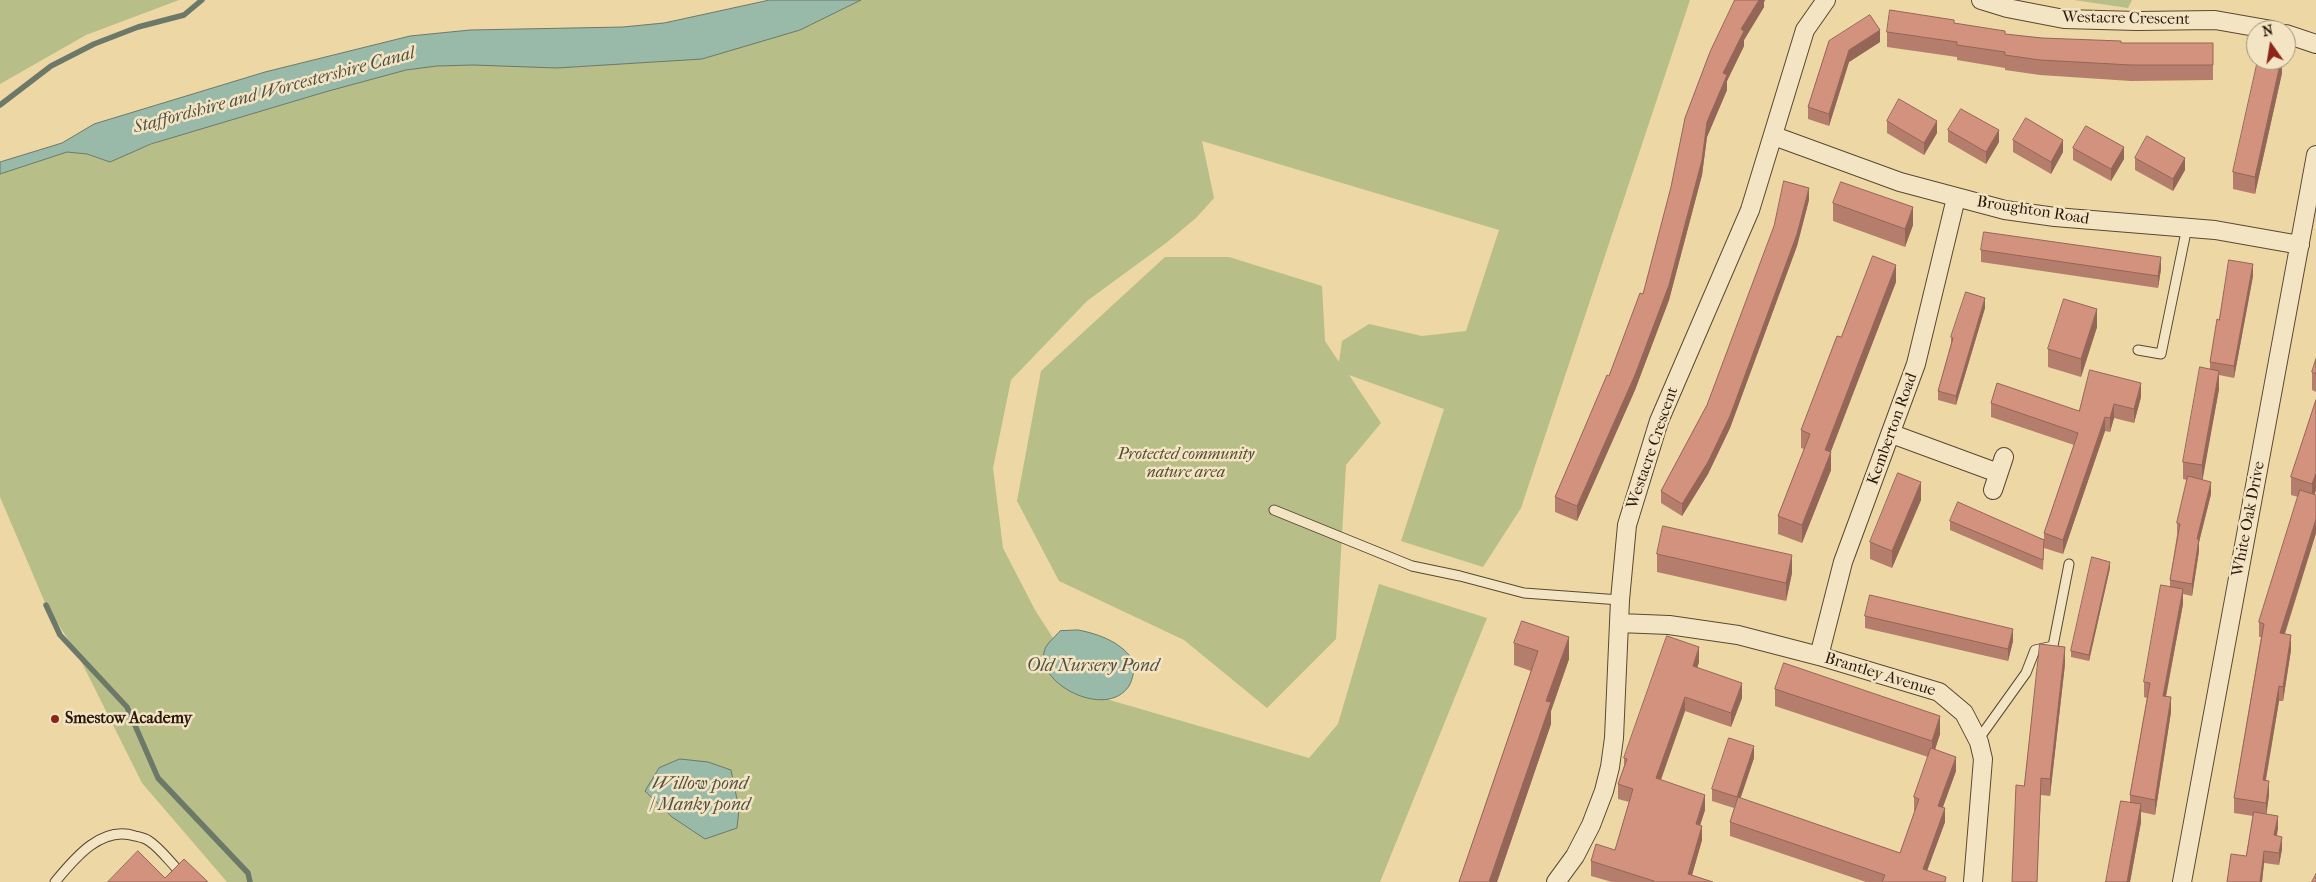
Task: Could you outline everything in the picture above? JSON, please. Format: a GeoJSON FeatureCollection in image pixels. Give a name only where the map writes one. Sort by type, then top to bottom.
{"type":"FeatureCollection","features":[{"type":"Feature","properties":{"kind":"street","name":"Westacre Crescent"},"geometry":{"type":"LineString","coordinates":[[1556,882],[1575,856],[1591,826],[1604,791],[1614,738],[1620,600],[1627,525],[1660,421],[1750,210],[1805,30],[1826,0]]}},
{"type":"Feature","properties":{"kind":"street","name":"Westacre Crescent"},"geometry":{"type":"LineString","coordinates":[[1981,0],[2007,8],[2064,19],[2137,21],[2214,20],[2246,26]]}},
{"type":"Feature","properties":{"kind":"street"},"geometry":{"type":"LineString","coordinates":[[2296,37],[2316,44]]}},
{"type":"Feature","properties":{"kind":"street","name":"Broughton Road"},"geometry":{"type":"LineString","coordinates":[[1774,136],[1900,182],[2005,210],[2055,218],[2118,224],[2187,227],[2300,246]]}},
{"type":"Feature","properties":{"kind":"street","name":"White Oak Drive"},"geometry":{"type":"LineString","coordinates":[[2182,882],[2316,155]]}},
{"type":"Feature","properties":{"kind":"street","name":"Kemberton Road"},"geometry":{"type":"LineString","coordinates":[[1819,656],[1843,562],[1892,434],[1916,364],[1956,198]]}},
{"type":"Feature","properties":{"kind":"street"},"geometry":{"type":"LineString","coordinates":[[1892,434],[2001,465],[1993,490]]}},
{"type":"Feature","properties":{"kind":"street","name":"Brantley Avenue"},"geometry":{"type":"LineString","coordinates":[[1619,622],[1707,629],[1819,656],[1939,692],[1964,713],[1978,740],[1983,759],[1973,882]]}},
{"type":"Feature","properties":{"kind":"lane"},"geometry":{"type":"LineString","coordinates":[[2138,350],[2161,354],[2187,227]]}},
{"type":"Feature","properties":{"kind":"lane"},"geometry":{"type":"LineString","coordinates":[[1274,510],[1412,566],[1460,576],[1524,593],[1620,600]]}},
{"type":"Feature","properties":{"kind":"lane"},"geometry":{"type":"LineString","coordinates":[[1978,740],[2026,673],[2035,650],[2053,646],[2069,564]]}},
{"type":"Feature","properties":{"kind":"lane"},"geometry":{"type":"LineString","coordinates":[[55,882],[73,861],[100,839],[112,834],[130,834],[149,840],[180,872]]}},
{"type":"Feature","properties":{"kind":"green space"},"geometry":{"type":"Polygon","coordinates":[[[0,0],[179,0],[86,35],[0,84],[0,0]]]}},
{"type":"Feature","properties":{"kind":"green space","name":"Protected community nature area"},"geometry":{"type":"Polygon","coordinates":[[[861,0],[1690,0],[1521,508],[1483,567],[1401,541],[1444,409],[1349,375],[1381,423],[1346,465],[1336,639],[1267,708],[1184,640],[1059,581],[1017,501],[1041,371],[1165,257],[1229,257],[1322,286],[1325,341],[1339,362],[1342,341],[1369,324],[1422,336],[1466,331],[1499,230],[1202,141],[1214,198],[1196,218],[1166,243],[1087,301],[1011,380],[993,468],[1003,548],[1035,610],[1089,694],[1309,758],[1338,724],[1379,584],[1487,618],[1380,882],[227,882],[142,783],[78,655],[46,605],[0,497],[0,174],[67,152],[87,154],[110,162],[150,145],[191,131],[355,82],[396,72],[456,65],[592,66],[800,30],[861,0]]]}},
{"type":"Feature","properties":{"kind":"green space"},"geometry":{"type":"Polygon","coordinates":[[[2074,0],[2132,0],[2128,8],[2074,0]]]}},
{"type":"Feature","properties":{"kind":"water","name":"Staffordshire and Worcestershire Canal"},"geometry":{"type":"Polygon","coordinates":[[[770,0],[861,0],[800,30],[702,59],[557,68],[473,65],[437,66],[406,70],[151,144],[110,162],[87,154],[67,152],[0,174],[0,162],[62,143],[94,124],[265,72],[410,36],[470,30],[623,27],[664,23],[770,0]]]}},
{"type":"Feature","properties":{"kind":"water","name":"Old Nursery Pond"},"geometry":{"type":"Polygon","coordinates":[[[1078,630],[1110,640],[1124,650],[1135,663],[1129,686],[1118,696],[1104,700],[1089,698],[1074,693],[1049,674],[1044,662],[1046,647],[1060,631],[1078,630]]]}},
{"type":"Feature","properties":{"kind":"water","name":"Willow pond / Manky pond"},"geometry":{"type":"Polygon","coordinates":[[[680,759],[708,762],[731,770],[739,809],[737,828],[705,839],[672,817],[645,791],[659,768],[680,759]]]}},
{"type":"Feature","properties":{"kind":"building"},"geometry":{"type":"Polygon","coordinates":[[[1735,0],[1759,0],[1741,29],[1744,31],[1723,73],[1727,75],[1707,122],[1702,160],[1669,285],[1635,375],[1577,506],[1555,497],[1607,375],[1609,376],[1640,293],[1643,294],[1671,187],[1685,118],[1710,52],[1735,0]]]}},
{"type":"Feature","properties":{"kind":"building"},"geometry":{"type":"Polygon","coordinates":[[[1890,10],[1954,20],[1954,23],[2005,31],[2005,34],[2042,38],[2121,41],[2121,43],[2213,43],[2213,65],[2131,65],[2040,60],[2005,55],[2005,52],[1957,45],[1957,42],[1887,32],[1890,10]]]}},
{"type":"Feature","properties":{"kind":"building"},"geometry":{"type":"Polygon","coordinates":[[[1870,15],[1880,30],[1849,50],[1829,114],[1808,107],[1829,41],[1870,15]]]}},
{"type":"Feature","properties":{"kind":"building"},"geometry":{"type":"Polygon","coordinates":[[[2256,70],[2279,70],[2255,177],[2233,172],[2256,70]]]}},
{"type":"Feature","properties":{"kind":"building"},"geometry":{"type":"Polygon","coordinates":[[[1899,99],[1937,121],[1924,143],[1887,121],[1899,99]]]}},
{"type":"Feature","properties":{"kind":"building"},"geometry":{"type":"Polygon","coordinates":[[[1961,109],[1999,130],[1986,152],[1948,130],[1961,109]]]}},
{"type":"Feature","properties":{"kind":"building"},"geometry":{"type":"Polygon","coordinates":[[[2026,118],[2063,140],[2051,162],[2013,140],[2026,118]]]}},
{"type":"Feature","properties":{"kind":"building"},"geometry":{"type":"Polygon","coordinates":[[[2086,126],[2124,147],[2111,169],[2073,148],[2086,126]]]}},
{"type":"Feature","properties":{"kind":"building"},"geometry":{"type":"Polygon","coordinates":[[[2147,136],[2185,158],[2173,179],[2135,158],[2147,136]]]}},
{"type":"Feature","properties":{"kind":"building"},"geometry":{"type":"Polygon","coordinates":[[[1784,181],[1809,188],[1797,234],[1730,416],[1708,462],[1682,504],[1661,491],[1707,405],[1774,226],[1784,181]]]}},
{"type":"Feature","properties":{"kind":"building"},"geometry":{"type":"Polygon","coordinates":[[[1841,182],[1913,207],[1905,229],[1833,203],[1841,182]]]}},
{"type":"Feature","properties":{"kind":"building"},"geometry":{"type":"Polygon","coordinates":[[[1984,232],[2161,257],[2158,276],[1981,250],[1984,232]]]}},
{"type":"Feature","properties":{"kind":"building"},"geometry":{"type":"Polygon","coordinates":[[[1873,256],[1896,265],[1825,450],[1831,452],[1802,525],[1778,516],[1810,434],[1801,430],[1837,336],[1841,337],[1873,256]]]}},
{"type":"Feature","properties":{"kind":"building"},"geometry":{"type":"Polygon","coordinates":[[[2229,260],[2253,264],[2234,366],[2210,362],[2229,260]]]}},
{"type":"Feature","properties":{"kind":"building"},"geometry":{"type":"Polygon","coordinates":[[[1966,292],[1985,298],[1956,396],[1938,391],[1953,338],[1951,337],[1966,292]]]}},
{"type":"Feature","properties":{"kind":"building"},"geometry":{"type":"Polygon","coordinates":[[[2064,299],[2097,309],[2081,359],[2048,349],[2064,299]]]}},
{"type":"Feature","properties":{"kind":"building"},"geometry":{"type":"Polygon","coordinates":[[[2316,359],[2316,374],[2312,372],[2316,359]]]}},
{"type":"Feature","properties":{"kind":"building"},"geometry":{"type":"Polygon","coordinates":[[[2200,367],[2219,371],[2202,465],[2183,462],[2200,367]]]}},
{"type":"Feature","properties":{"kind":"building"},"geometry":{"type":"Polygon","coordinates":[[[2090,370],[2141,383],[2134,409],[2114,404],[2110,418],[2105,417],[2063,540],[2044,533],[2078,433],[1991,403],[1997,383],[2079,411],[2090,370]]]}},
{"type":"Feature","properties":{"kind":"building"},"geometry":{"type":"Polygon","coordinates":[[[2316,400],[2316,473],[2312,484],[2291,477],[2316,400]]]}},
{"type":"Feature","properties":{"kind":"building"},"geometry":{"type":"Polygon","coordinates":[[[1898,473],[1921,482],[1892,551],[1870,542],[1898,473]]]}},
{"type":"Feature","properties":{"kind":"building"},"geometry":{"type":"Polygon","coordinates":[[[2188,476],[2211,482],[2197,539],[2199,539],[2192,584],[2170,580],[2180,524],[2177,523],[2188,476]]]}},
{"type":"Feature","properties":{"kind":"building"},"geometry":{"type":"Polygon","coordinates":[[[2300,490],[2316,495],[2316,519],[2280,633],[2291,635],[2283,687],[2279,686],[2263,780],[2269,781],[2266,803],[2234,798],[2264,624],[2259,622],[2300,490]]]}},
{"type":"Feature","properties":{"kind":"building"},"geometry":{"type":"Polygon","coordinates":[[[1958,502],[2044,540],[2043,560],[1950,521],[1958,502]]]}},
{"type":"Feature","properties":{"kind":"building"},"geometry":{"type":"Polygon","coordinates":[[[1663,526],[1792,555],[1786,583],[1657,554],[1663,526]]]}},
{"type":"Feature","properties":{"kind":"building"},"geometry":{"type":"Polygon","coordinates":[[[2092,557],[2110,562],[2089,655],[2071,651],[2092,557]]]}},
{"type":"Feature","properties":{"kind":"building"},"geometry":{"type":"Polygon","coordinates":[[[2161,585],[2183,589],[2163,696],[2171,697],[2155,800],[2130,795],[2150,683],[2144,682],[2161,585]]]}},
{"type":"Feature","properties":{"kind":"building"},"geometry":{"type":"Polygon","coordinates":[[[1870,595],[2013,629],[2008,649],[1865,616],[1870,595]]]}},
{"type":"Feature","properties":{"kind":"building"},"geometry":{"type":"Polygon","coordinates":[[[1522,621],[1569,637],[1546,701],[1551,702],[1489,882],[1459,882],[1538,651],[1514,643],[1522,621]]]}},
{"type":"Feature","properties":{"kind":"building"},"geometry":{"type":"Polygon","coordinates":[[[1667,636],[1699,647],[1693,666],[1742,683],[1731,713],[1685,697],[1656,778],[1705,795],[1696,824],[1702,826],[1688,874],[1713,882],[1654,882],[1591,861],[1596,844],[1615,850],[1633,789],[1618,784],[1627,759],[1624,758],[1667,636]]]}},
{"type":"Feature","properties":{"kind":"building"},"geometry":{"type":"Polygon","coordinates":[[[2040,644],[2065,647],[2050,779],[2041,778],[2037,882],[2012,882],[2016,785],[2024,786],[2040,644]]]}},
{"type":"Feature","properties":{"kind":"building"},"geometry":{"type":"Polygon","coordinates":[[[1784,663],[1940,716],[1932,741],[1775,689],[1784,663]]]}},
{"type":"Feature","properties":{"kind":"building"},"geometry":{"type":"Polygon","coordinates":[[[1729,738],[1754,746],[1737,797],[1712,789],[1729,738]]]}},
{"type":"Feature","properties":{"kind":"building"},"geometry":{"type":"Polygon","coordinates":[[[1931,748],[1956,757],[1938,806],[1945,808],[1923,869],[1946,877],[1945,882],[1882,882],[1885,875],[1730,822],[1738,797],[1900,853],[1919,799],[1914,797],[1931,748]]]}},
{"type":"Feature","properties":{"kind":"building"},"geometry":{"type":"Polygon","coordinates":[[[2121,801],[2141,804],[2127,882],[2106,882],[2121,801]]]}},
{"type":"Feature","properties":{"kind":"building"},"geometry":{"type":"Polygon","coordinates":[[[2254,812],[2278,816],[2274,835],[2282,837],[2279,853],[2264,851],[2260,882],[2227,882],[2231,854],[2246,856],[2254,812]]]}},
{"type":"Feature","properties":{"kind":"building"},"geometry":{"type":"Polygon","coordinates":[[[138,851],[165,878],[184,859],[208,882],[108,882],[138,851]]]}},
{"type":"Feature","properties":{"kind":"building"},"geometry":{"type":"Polygon","coordinates":[[[2316,874],[2316,882],[2312,882],[2316,874]]]}},
{"type":"Feature","properties":{"kind":"waterway"},"geometry":{"type":"LineString","coordinates":[[0,105],[51,66],[94,44],[138,27],[184,15],[202,0]]}},
{"type":"Feature","properties":{"kind":"waterway"},"geometry":{"type":"LineString","coordinates":[[46,605],[60,635],[127,707],[158,778],[248,873],[250,882]]}},
{"type":"Feature","properties":{"kind":"place","name":"Smestow Academy"},"geometry":{"type":"Point","coordinates":[55,719]}}]}
